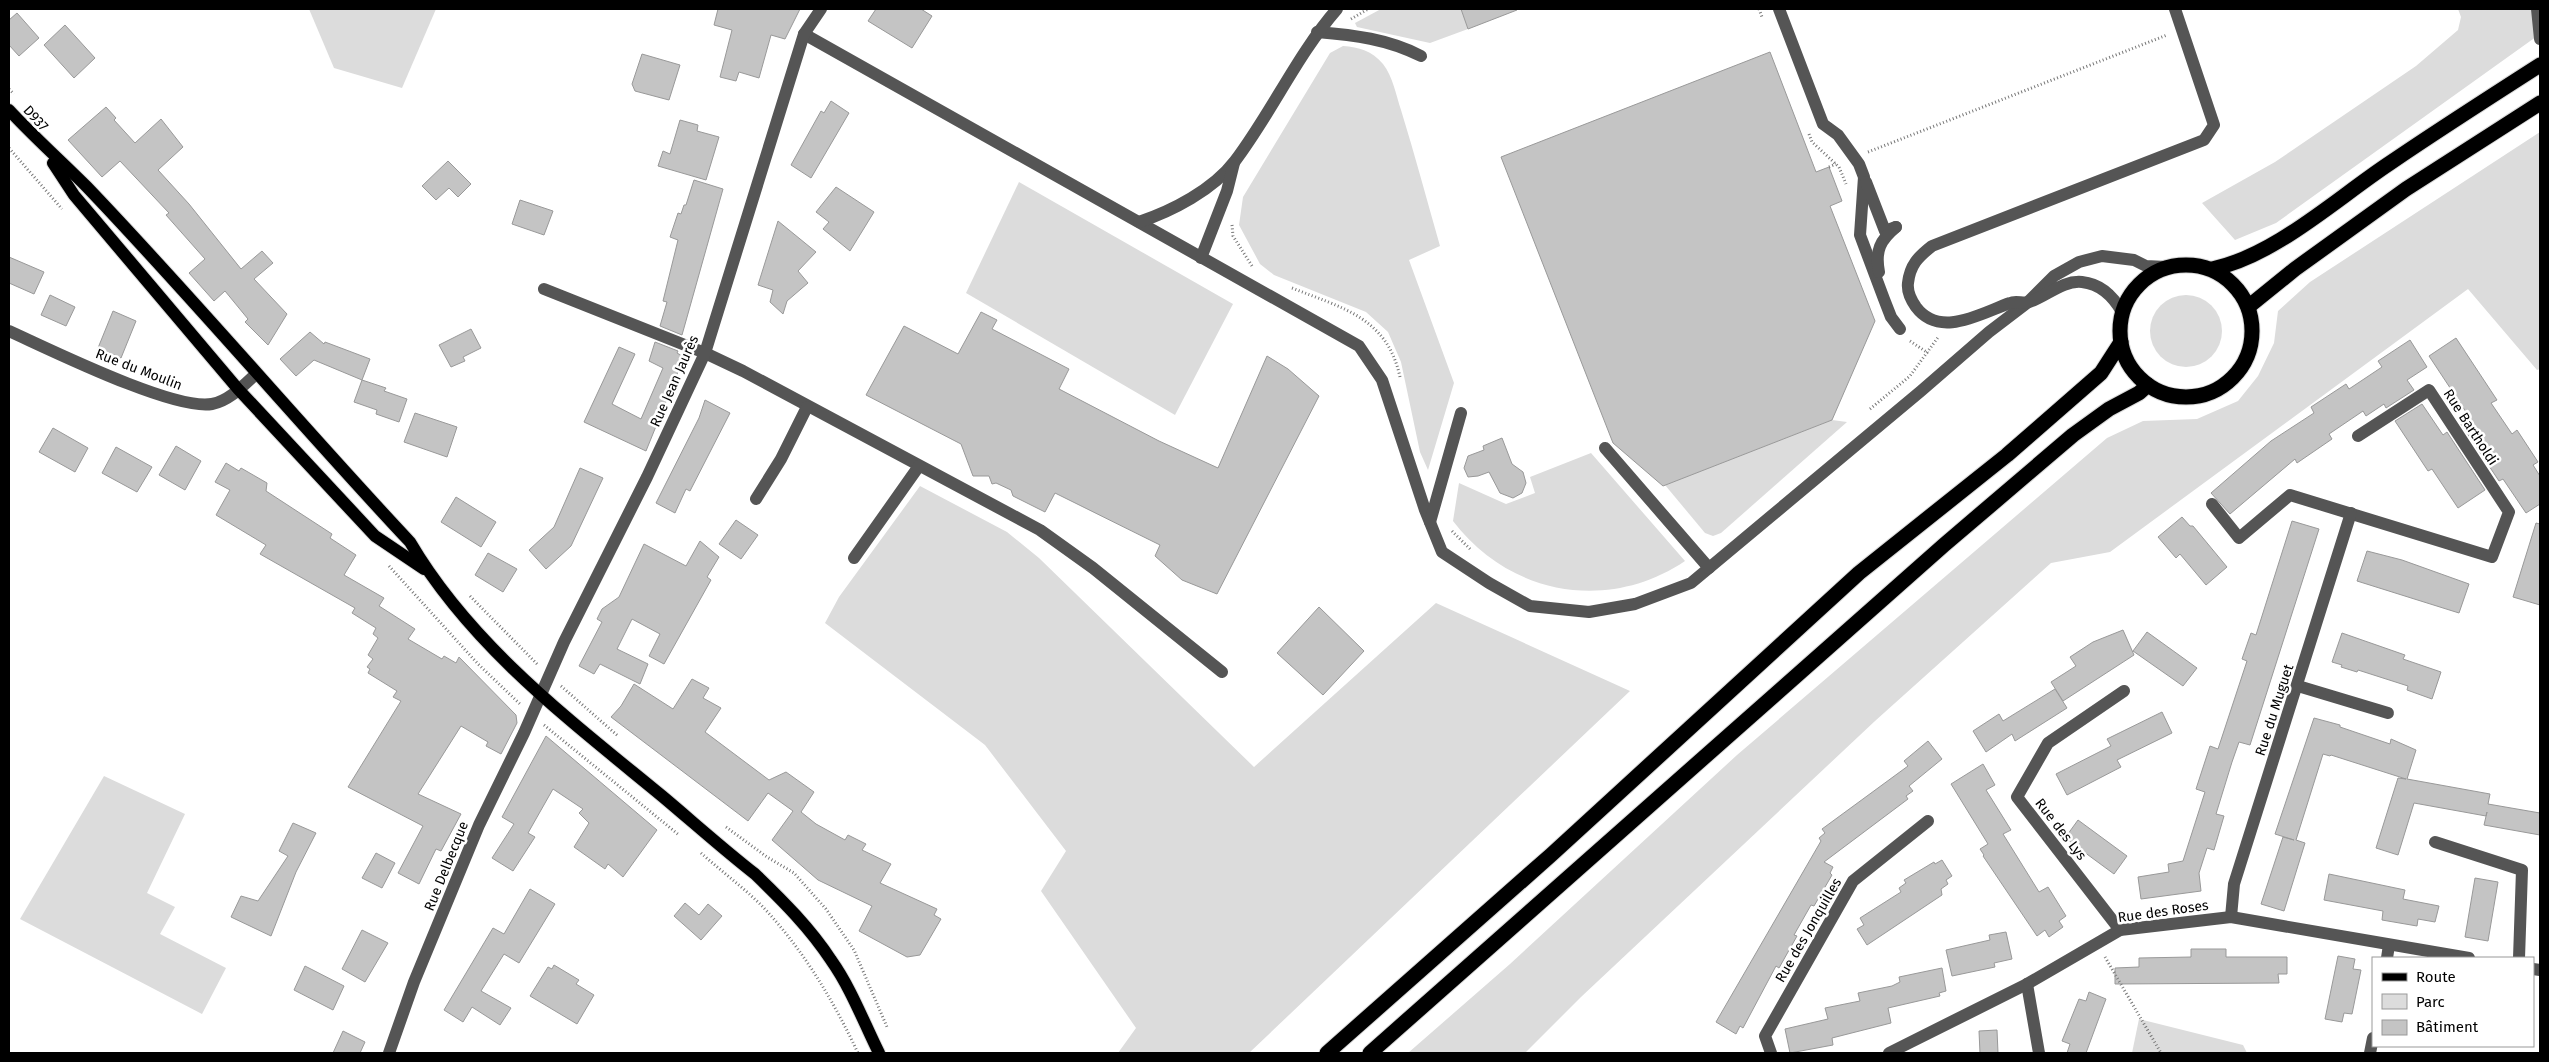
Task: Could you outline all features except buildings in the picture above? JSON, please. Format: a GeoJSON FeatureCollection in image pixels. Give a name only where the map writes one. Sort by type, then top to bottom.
{"type":"FeatureCollection","features":[{"type":"Feature","properties":{"kind":"highway"},"geometry":{"type":"LineString","coordinates":[[2212,269],[2227,278],[2240,291],[2248,307],[2253,328],[2250,348],[2241,368],[2227,383],[2209,393],[2188,397],[2167,394],[2148,385],[2135,374],[2126,359],[2121,342],[2122,312],[2132,293],[2147,278],[2166,268],[2189,265],[2212,269],[2234,265],[2270,246],[2390,163],[2540,65]]}},
{"type":"Feature","properties":{"kind":"highway"},"geometry":{"type":"LineString","coordinates":[[2248,307],[2295,269],[2406,189],[2540,103]]}},
{"type":"Feature","properties":{"kind":"highway"},"geometry":{"type":"LineString","coordinates":[[1328,1053],[1551,855],[1859,573],[2007,455],[2101,373],[2121,342]]}},
{"type":"Feature","properties":{"kind":"highway"},"geometry":{"type":"LineString","coordinates":[[1370,1053],[1944,545],[2073,435],[2148,385]]}},
{"type":"Feature","properties":{"kind":"main road","name":"D937"},"geometry":{"type":"LineString","coordinates":[[9,110],[42,146]]}},
{"type":"Feature","properties":{"kind":"main road"},"geometry":{"type":"LineString","coordinates":[[42,146],[86,187],[410,542],[428,572],[477,630],[540,695],[755,874],[807,927],[833,962],[879,1053]]}},
{"type":"Feature","properties":{"kind":"main road"},"geometry":{"type":"LineString","coordinates":[[42,146],[74,195],[238,390],[374,536],[428,572]]}},
{"type":"Feature","properties":{"kind":"street","name":"Rue Jean Jaurès"},"geometry":{"type":"LineString","coordinates":[[540,695],[647,477],[705,353],[804,34],[821,9]]}},
{"type":"Feature","properties":{"kind":"street"},"geometry":{"type":"LineString","coordinates":[[1139,222],[1163,214],[1197,195],[1234,163],[1318,32],[1337,9]]}},
{"type":"Feature","properties":{"kind":"street"},"geometry":{"type":"LineString","coordinates":[[1779,9],[1823,124],[1838,135],[1854,157],[1885,231],[1896,227],[1880,245],[1876,255],[1884,299]]}},
{"type":"Feature","properties":{"kind":"street"},"geometry":{"type":"LineString","coordinates":[[2122,312],[2115,299],[2098,285],[2080,282],[2058,287],[2027,303],[2013,301],[1972,319],[1940,323],[1923,317],[1913,303],[1907,288],[1910,269],[1917,259],[1932,246],[2204,140],[2214,125],[2175,9]]}},
{"type":"Feature","properties":{"kind":"street"},"geometry":{"type":"LineString","coordinates":[[2537,9],[2540,39]]}},
{"type":"Feature","properties":{"kind":"street"},"geometry":{"type":"LineString","coordinates":[[1318,32],[1361,36],[1402,46],[1421,56]]}},
{"type":"Feature","properties":{"kind":"street"},"geometry":{"type":"LineString","coordinates":[[804,34],[1359,346],[1382,380],[1442,552],[1489,583],[1530,606],[1589,612],[1635,604],[1691,583],[1921,391],[1988,332],[2027,303],[2054,276],[2079,262],[2102,256],[2134,260],[2146,266],[2166,268]]}},
{"type":"Feature","properties":{"kind":"street"},"geometry":{"type":"LineString","coordinates":[[1201,258],[1227,191],[1234,163]]}},
{"type":"Feature","properties":{"kind":"street"},"geometry":{"type":"LineString","coordinates":[[1864,177],[1860,234],[1891,317],[1904,334]]}},
{"type":"Feature","properties":{"kind":"street"},"geometry":{"type":"LineString","coordinates":[[544,289],[705,353],[1040,530],[1094,568],[1222,672]]}},
{"type":"Feature","properties":{"kind":"street","name":"Rue du Moulin"},"geometry":{"type":"LineString","coordinates":[[9,331],[147,391],[193,404],[213,404],[238,390],[256,374]]}},
{"type":"Feature","properties":{"kind":"street","name":"Rue Bartholdi"},"geometry":{"type":"LineString","coordinates":[[2351,513],[2492,557],[2509,512],[2429,390],[2358,436]]}},
{"type":"Feature","properties":{"kind":"street"},"geometry":{"type":"LineString","coordinates":[[756,499],[781,459],[807,407]]}},
{"type":"Feature","properties":{"kind":"street"},"geometry":{"type":"LineString","coordinates":[[1430,522],[1461,413]]}},
{"type":"Feature","properties":{"kind":"street"},"geometry":{"type":"LineString","coordinates":[[1605,448],[1710,568]]}},
{"type":"Feature","properties":{"kind":"street"},"geometry":{"type":"LineString","coordinates":[[854,558],[918,466]]}},
{"type":"Feature","properties":{"kind":"street"},"geometry":{"type":"LineString","coordinates":[[2212,504],[2239,538],[2290,495],[2351,513]]}},
{"type":"Feature","properties":{"kind":"street","name":"Rue du Muguet"},"geometry":{"type":"LineString","coordinates":[[2230,917],[2234,884],[2351,513]]}},
{"type":"Feature","properties":{"kind":"street"},"geometry":{"type":"LineString","coordinates":[[2298,686],[2388,713]]}},
{"type":"Feature","properties":{"kind":"street","name":"Rue des Lys"},"geometry":{"type":"LineString","coordinates":[[2120,930],[2017,797],[2048,743],[2124,691]]}},
{"type":"Feature","properties":{"kind":"street","name":"Rue Delbecque"},"geometry":{"type":"LineString","coordinates":[[388,1053],[414,982],[479,825],[540,695]]}},
{"type":"Feature","properties":{"kind":"street","name":"Rue des Jonquilles"},"geometry":{"type":"LineString","coordinates":[[1770,1053],[1765,1036],[1853,881],[1928,821]]}},
{"type":"Feature","properties":{"kind":"street"},"geometry":{"type":"LineString","coordinates":[[2435,842],[2522,870],[2518,957]]}},
{"type":"Feature","properties":{"kind":"street","name":"Rue des Roses"},"geometry":{"type":"LineString","coordinates":[[1889,1053],[2027,984],[2120,930],[2230,917],[2463,957]]}},
{"type":"Feature","properties":{"kind":"street"},"geometry":{"type":"LineString","coordinates":[[2387,957],[2389,945]]}},
{"type":"Feature","properties":{"kind":"street"},"geometry":{"type":"LineString","coordinates":[[2027,984],[2039,1053]]}},
{"type":"Feature","properties":{"kind":"path"},"geometry":{"type":"LineString","coordinates":[[1338,34],[1345,23],[1368,9]]}},
{"type":"Feature","properties":{"kind":"path"},"geometry":{"type":"LineString","coordinates":[[1759,9],[1763,18]]}},
{"type":"Feature","properties":{"kind":"path"},"geometry":{"type":"LineString","coordinates":[[1829,167],[2182,29]]}},
{"type":"Feature","properties":{"kind":"path"},"geometry":{"type":"LineString","coordinates":[[9,89],[15,96]]}},
{"type":"Feature","properties":{"kind":"path"},"geometry":{"type":"LineString","coordinates":[[1808,133],[1812,142],[1836,164],[1849,192]]}},
{"type":"Feature","properties":{"kind":"path"},"geometry":{"type":"LineString","coordinates":[[1232,223],[1233,236],[1240,250],[1256,269]]}},
{"type":"Feature","properties":{"kind":"path"},"geometry":{"type":"LineString","coordinates":[[1285,285],[1359,315],[1373,326],[1393,352],[1402,385]]}},
{"type":"Feature","properties":{"kind":"path"},"geometry":{"type":"LineString","coordinates":[[1864,415],[1910,376],[1928,353],[1904,334]]}},
{"type":"Feature","properties":{"kind":"path"},"geometry":{"type":"LineString","coordinates":[[1450,528],[1476,555]]}},
{"type":"Feature","properties":{"kind":"path"},"geometry":{"type":"LineString","coordinates":[[464,590],[549,675],[622,740]]}},
{"type":"Feature","properties":{"kind":"path"},"geometry":{"type":"LineString","coordinates":[[724,826],[767,857],[794,873],[826,909],[854,950],[887,1029]]}},
{"type":"Feature","properties":{"kind":"path"},"geometry":{"type":"LineString","coordinates":[[2097,943],[2161,1053]]}},
{"type":"Feature","properties":{"kind":"green space"},"geometry":{"type":"Polygon","coordinates":[[[309,9],[436,9],[402,88],[334,68],[309,9]]]}},
{"type":"Feature","properties":{"kind":"green space"},"geometry":{"type":"Polygon","coordinates":[[[1381,9],[1461,9],[1468,29],[1430,43],[1357,27],[1355,23],[1381,9]]]}},
{"type":"Feature","properties":{"kind":"green space"},"geometry":{"type":"Polygon","coordinates":[[[2458,9],[2540,9],[2540,34],[2276,223],[2235,240],[2202,203],[2275,162],[2416,66],[2458,30],[2461,17],[2458,9]]]}},
{"type":"Feature","properties":{"kind":"green space"},"geometry":{"type":"Polygon","coordinates":[[[1343,46],[1354,47],[1370,53],[1383,64],[1389,75],[1394,86],[1440,246],[1409,260],[1454,383],[1428,470],[1420,452],[1401,362],[1388,332],[1366,312],[1274,275],[1260,264],[1239,225],[1243,197],[1330,53],[1343,46]]]}},
{"type":"Feature","properties":{"kind":"green space"},"geometry":{"type":"Polygon","coordinates":[[[2540,132],[2540,369],[2537,370],[2468,289],[2110,552],[2051,563],[1875,721],[1581,997],[1525,1053],[1408,1053],[1510,964],[1737,755],[2107,438],[2143,421],[2197,419],[2238,401],[2258,376],[2274,343],[2278,311],[2310,282],[2540,132]]]}},
{"type":"Feature","properties":{"kind":"green space"},"geometry":{"type":"Polygon","coordinates":[[[1019,182],[1233,304],[1175,415],[966,293],[1019,182]]]}},
{"type":"Feature","properties":{"kind":"green space"},"geometry":{"type":"Polygon","coordinates":[[[2186,295],[2206,301],[2216,311],[2222,331],[2216,351],[2206,361],[2186,367],[2166,361],[2156,351],[2150,331],[2156,311],[2166,301],[2186,295]]]}},
{"type":"Feature","properties":{"kind":"green space"},"geometry":{"type":"Polygon","coordinates":[[[1832,420],[1847,422],[1721,533],[1713,536],[1705,533],[1665,485],[1832,420]]]}},
{"type":"Feature","properties":{"kind":"green space"},"geometry":{"type":"Polygon","coordinates":[[[1591,453],[1685,561],[1655,577],[1624,587],[1593,591],[1561,588],[1531,580],[1502,566],[1476,546],[1453,521],[1459,483],[1506,504],[1535,493],[1530,477],[1591,453]]]}},
{"type":"Feature","properties":{"kind":"green space"},"geometry":{"type":"Polygon","coordinates":[[[920,486],[1007,532],[1039,558],[1254,767],[1436,603],[1630,691],[1249,1053],[1118,1053],[1136,1028],[1041,891],[1066,851],[985,745],[825,623],[839,597],[920,486]]]}},
{"type":"Feature","properties":{"kind":"green space"},"geometry":{"type":"Polygon","coordinates":[[[104,776],[185,814],[147,893],[175,907],[160,934],[226,968],[202,1014],[20,919],[104,776]]]}},
{"type":"Feature","properties":{"kind":"green space"},"geometry":{"type":"Polygon","coordinates":[[[2139,1019],[2243,1045],[2247,1053],[2132,1053],[2139,1019]]]}}]}
